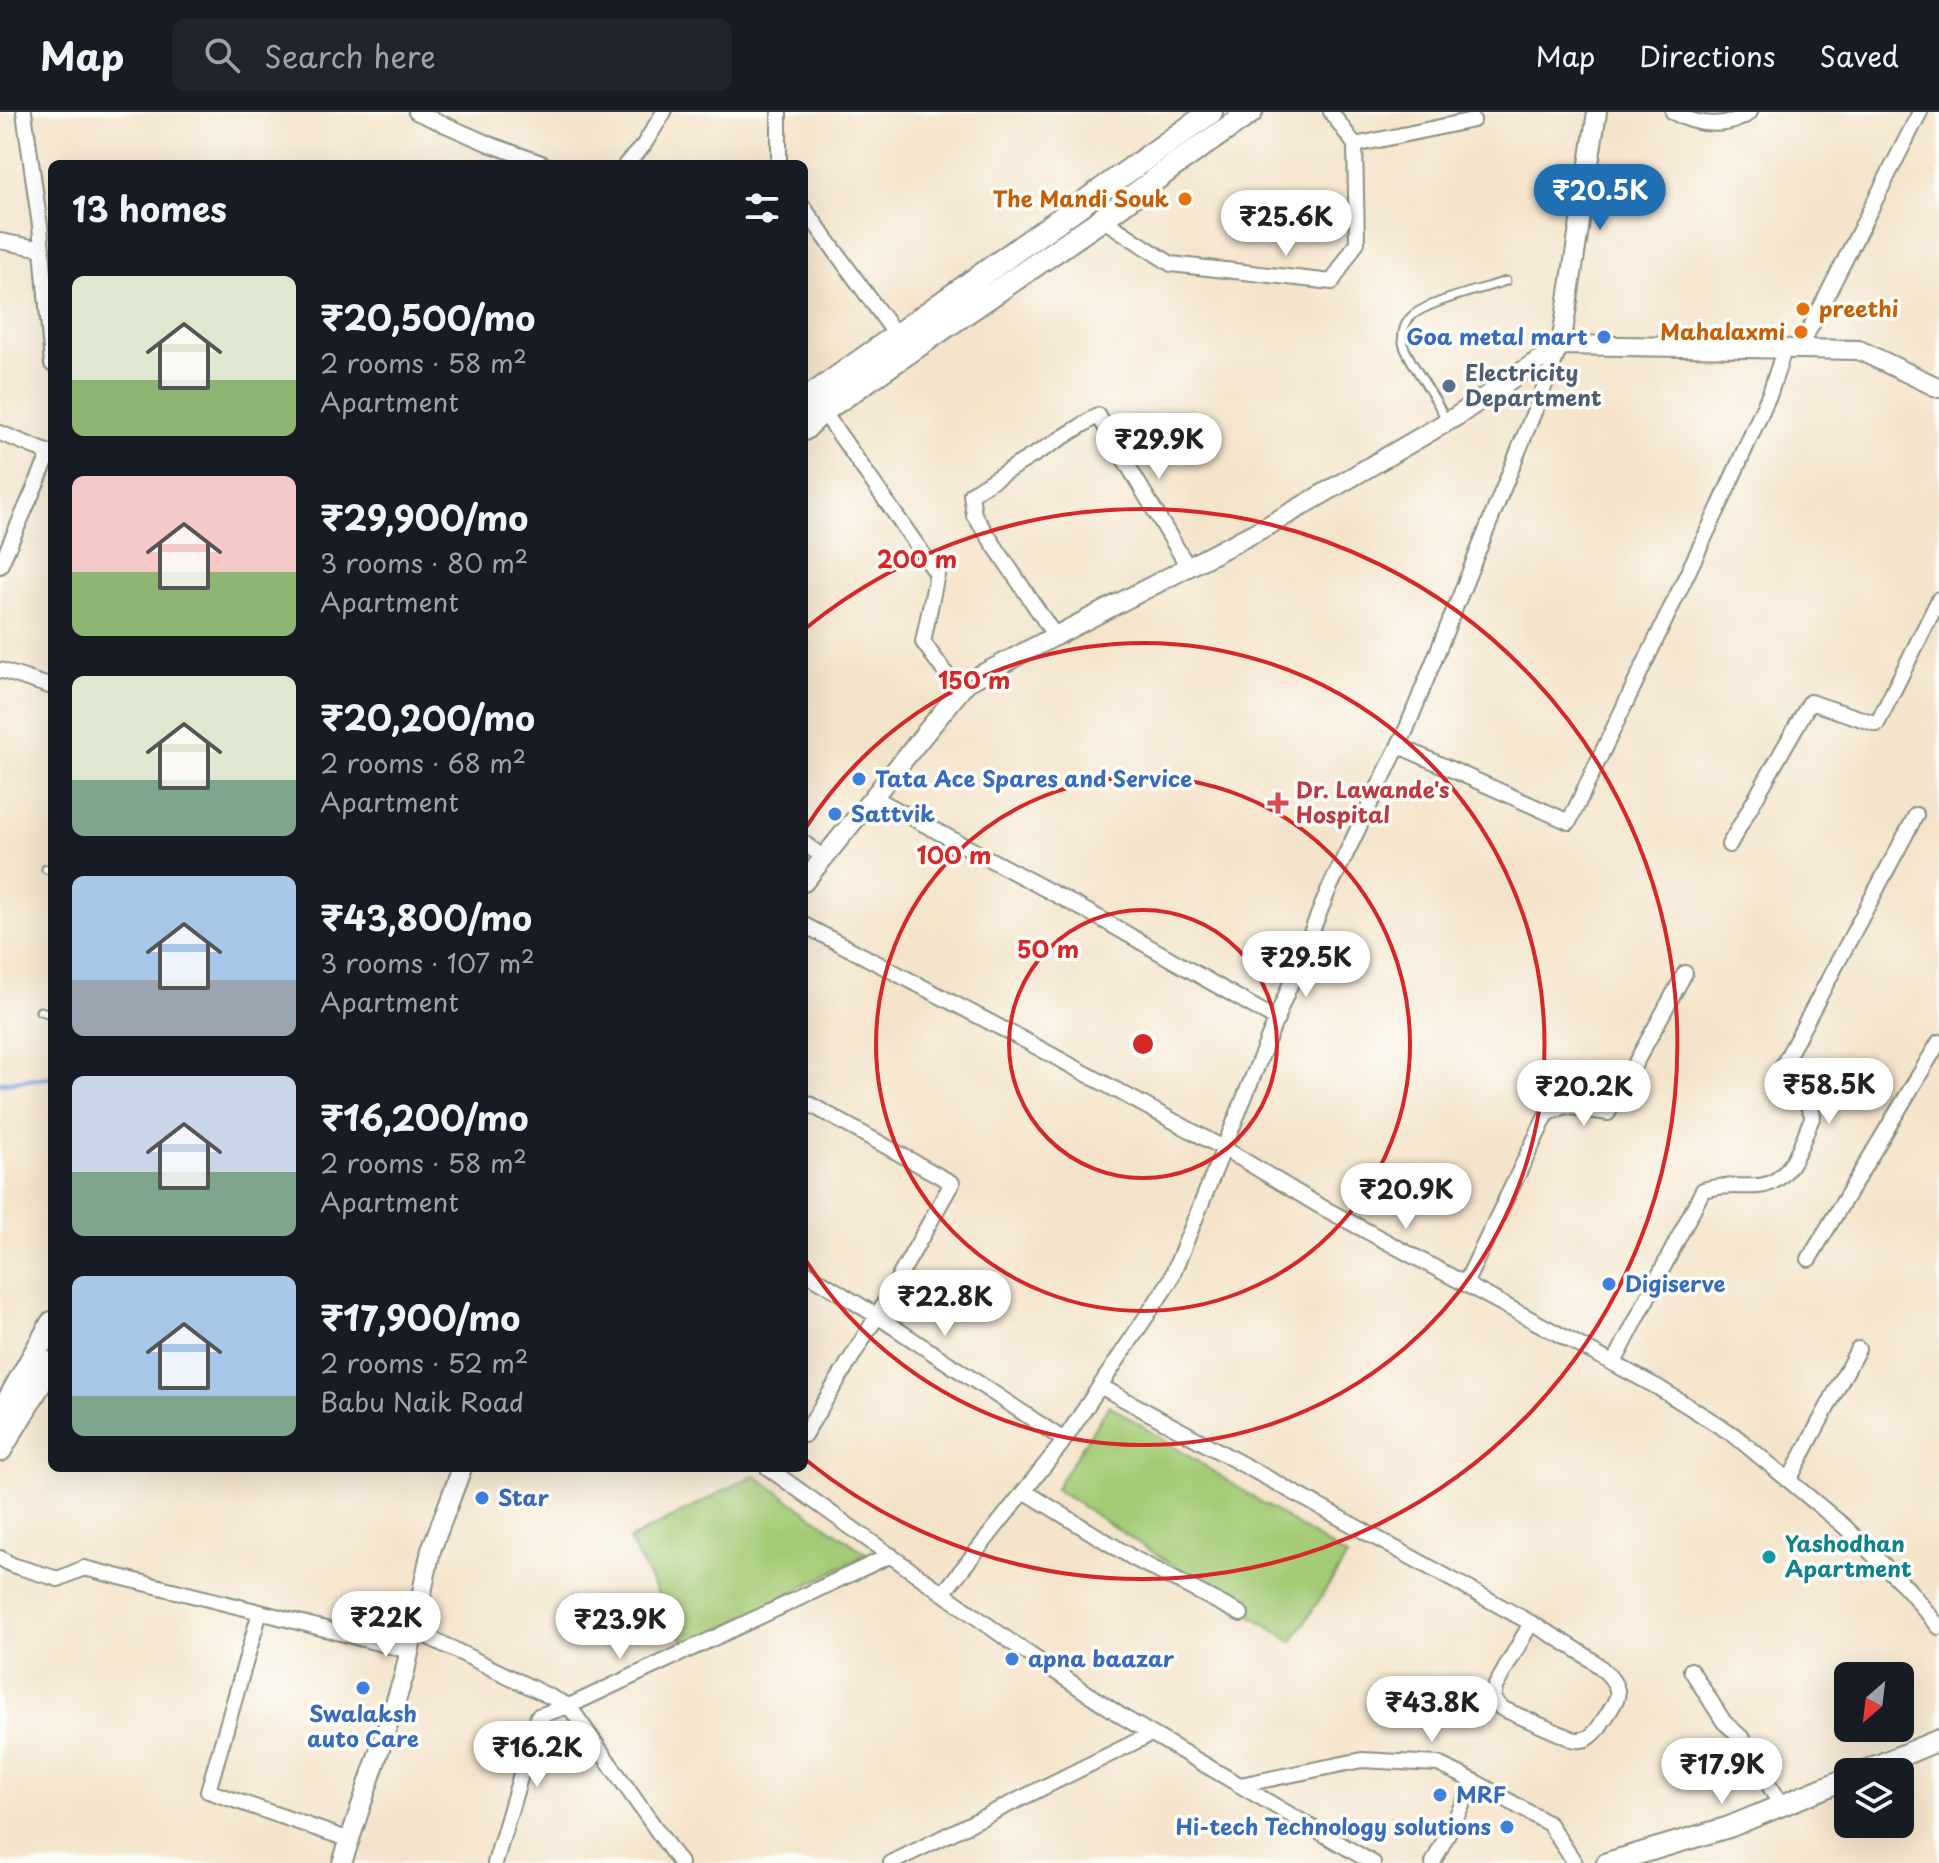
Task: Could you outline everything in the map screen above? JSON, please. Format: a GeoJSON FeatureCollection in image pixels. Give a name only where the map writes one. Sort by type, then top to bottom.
{"type":"FeatureCollection","features":[{"type":"Feature","properties":{"kind":"main road"},"geometry":{"type":"LineString","coordinates":[[814,406],[896,335],[1211,112]]}},
{"type":"Feature","properties":{"kind":"main road"},"geometry":{"type":"LineString","coordinates":[[814,406],[1102,219],[1251,112]]}},
{"type":"Feature","properties":{"kind":"main road"},"geometry":{"type":"LineString","coordinates":[[0,1416],[48,1330]]}},
{"type":"Feature","properties":{"kind":"main road"},"geometry":{"type":"LineString","coordinates":[[0,1450],[48,1370]]}},
{"type":"Feature","properties":{"kind":"main road"},"geometry":{"type":"LineString","coordinates":[[1896,1758],[1939,1740]]}},
{"type":"Feature","properties":{"kind":"main road"},"geometry":{"type":"LineString","coordinates":[[1607,1863],[1729,1827],[1834,1784]]}},
{"type":"Feature","properties":{"kind":"street"},"geometry":{"type":"LineString","coordinates":[[24,112],[48,284]]}},
{"type":"Feature","properties":{"kind":"street"},"geometry":{"type":"LineString","coordinates":[[416,112],[533,160]]}},
{"type":"Feature","properties":{"kind":"street"},"geometry":{"type":"LineString","coordinates":[[630,160],[643,146],[664,112]]}},
{"type":"Feature","properties":{"kind":"street"},"geometry":{"type":"LineString","coordinates":[[779,112],[779,160]]}},
{"type":"Feature","properties":{"kind":"street"},"geometry":{"type":"LineString","coordinates":[[1102,219],[1171,264],[1332,282],[1357,242],[1355,145],[1331,112]]}},
{"type":"Feature","properties":{"kind":"street"},"geometry":{"type":"LineString","coordinates":[[944,1592],[1064,1440],[1170,1281],[1328,891],[1399,746],[1561,345],[1597,112]]}},
{"type":"Feature","properties":{"kind":"street"},"geometry":{"type":"LineString","coordinates":[[1673,112],[1689,122],[1714,123],[1738,122],[1750,112]]}},
{"type":"Feature","properties":{"kind":"street"},"geometry":{"type":"LineString","coordinates":[[1399,746],[1569,822],[1791,350],[1920,112]]}},
{"type":"Feature","properties":{"kind":"street"},"geometry":{"type":"LineString","coordinates":[[1355,145],[1473,120]]}},
{"type":"Feature","properties":{"kind":"street"},"geometry":{"type":"LineString","coordinates":[[808,214],[896,335]]}},
{"type":"Feature","properties":{"kind":"street"},"geometry":{"type":"LineString","coordinates":[[0,241],[42,249]]}},
{"type":"Feature","properties":{"kind":"street"},"geometry":{"type":"LineString","coordinates":[[808,877],[967,682],[1271,524],[1446,422],[1561,345],[1859,350],[1939,388]]}},
{"type":"Feature","properties":{"kind":"street"},"geometry":{"type":"LineString","coordinates":[[814,406],[937,574],[923,642],[959,692]]}},
{"type":"Feature","properties":{"kind":"street"},"geometry":{"type":"LineString","coordinates":[[1055,636],[974,515],[971,494],[1028,457],[1050,448],[1098,415],[1188,567]]}},
{"type":"Feature","properties":{"kind":"street"},"geometry":{"type":"LineString","coordinates":[[0,433],[48,453]]}},
{"type":"Feature","properties":{"kind":"street"},"geometry":{"type":"LineString","coordinates":[[0,566],[48,461]]}},
{"type":"Feature","properties":{"kind":"street"},"geometry":{"type":"LineString","coordinates":[[1729,845],[1810,702],[1877,724],[1939,599]]}},
{"type":"Feature","properties":{"kind":"street"},"geometry":{"type":"LineString","coordinates":[[0,670],[48,686]]}},
{"type":"Feature","properties":{"kind":"street"},"geometry":{"type":"LineString","coordinates":[[873,797],[1094,915],[1277,1020]]}},
{"type":"Feature","properties":{"kind":"street"},"geometry":{"type":"LineString","coordinates":[[1614,1363],[1703,1190],[1722,1184],[1763,1186],[1787,1173],[1813,1116],[1783,1065],[1916,815]]}},
{"type":"Feature","properties":{"kind":"street"},"geometry":{"type":"LineString","coordinates":[[808,846],[824,858]]}},
{"type":"Feature","properties":{"kind":"street"},"geometry":{"type":"LineString","coordinates":[[808,927],[1225,1149],[1318,1205],[1614,1363],[1734,1435],[1845,1527],[1934,1611],[1939,1627]]}},
{"type":"Feature","properties":{"kind":"street"},"geometry":{"type":"LineString","coordinates":[[1465,1284],[1547,1114],[1565,1106],[1608,1113],[1685,973]]}},
{"type":"Feature","properties":{"kind":"street"},"geometry":{"type":"LineString","coordinates":[[1809,1259],[1939,1042]]}},
{"type":"Feature","properties":{"kind":"street"},"geometry":{"type":"LineString","coordinates":[[808,1103],[952,1183],[877,1316],[808,1428]]}},
{"type":"Feature","properties":{"kind":"street"},"geometry":{"type":"LineString","coordinates":[[808,1273],[1064,1440]]}},
{"type":"Feature","properties":{"kind":"street"},"geometry":{"type":"LineString","coordinates":[[1789,1480],[1858,1349]]}},
{"type":"Feature","properties":{"kind":"street"},"geometry":{"type":"LineString","coordinates":[[1100,1386],[1531,1623],[1597,1664],[1610,1674],[1617,1688],[1617,1697],[1598,1730],[1581,1742],[1519,1717],[1501,1708],[1493,1699],[1495,1687],[1531,1623]]}},
{"type":"Feature","properties":{"kind":"street"},"geometry":{"type":"LineString","coordinates":[[342,1863],[404,1676],[431,1550],[460,1472]]}},
{"type":"Feature","properties":{"kind":"street"},"geometry":{"type":"LineString","coordinates":[[778,1472],[1038,1660],[1151,1734],[1373,1863]]}},
{"type":"Feature","properties":{"kind":"street"},"geometry":{"type":"LineString","coordinates":[[1024,1491],[1133,1558],[1241,1614]]}},
{"type":"Feature","properties":{"kind":"street"},"geometry":{"type":"LineString","coordinates":[[495,1863],[538,1716],[569,1706],[891,1555]]}},
{"type":"Feature","properties":{"kind":"street"},"geometry":{"type":"LineString","coordinates":[[0,1558],[12,1565],[58,1579],[84,1568],[409,1651]]}},
{"type":"Feature","properties":{"kind":"street"},"geometry":{"type":"LineString","coordinates":[[260,1612],[208,1791],[350,1840]]}},
{"type":"Feature","properties":{"kind":"street"},"geometry":{"type":"LineString","coordinates":[[414,1630],[569,1706],[680,1863]]}},
{"type":"Feature","properties":{"kind":"street"},"geometry":{"type":"LineString","coordinates":[[1691,1670],[1724,1722],[1741,1737],[1781,1806]]}},
{"type":"Feature","properties":{"kind":"street"},"geometry":{"type":"LineString","coordinates":[[891,1863],[1151,1734]]}},
{"type":"Feature","properties":{"kind":"street"},"geometry":{"type":"LineString","coordinates":[[1240,1785],[1362,1760],[1438,1764],[1549,1824],[1575,1863]]}},
{"type":"Feature","properties":{"kind":"street"},"geometry":{"type":"LineString","coordinates":[[1433,1863],[1474,1781]]}},
{"type":"Feature","properties":{"kind":"lane"},"geometry":{"type":"LineString","coordinates":[[1446,422],[1435,395],[1403,347],[1404,327],[1415,313],[1428,307],[1506,281]]}},
{"type":"Feature","properties":{"kind":"lane"},"geometry":{"type":"LineString","coordinates":[[40,1011],[48,1013]]}},
{"type":"Feature","properties":{"kind":"green space"},"geometry":{"type":"Polygon","coordinates":[[[1109,1405],[1347,1557],[1292,1642],[1055,1489],[1109,1405]]]}},
{"type":"Feature","properties":{"kind":"green space"},"geometry":{"type":"Polygon","coordinates":[[[754,1475],[867,1554],[687,1647],[629,1540],[754,1475]]]}},
{"type":"Feature","properties":{"kind":"waterway"},"geometry":{"type":"LineString","coordinates":[[0,1083],[48,1077]]}},
{"type":"Feature","properties":{"kind":"place","name":"The Mandi Souk"},"geometry":{"type":"Point","coordinates":[1185,199]}},
{"type":"Feature","properties":{"kind":"place","name":"preethi"},"geometry":{"type":"Point","coordinates":[1803,309]}},
{"type":"Feature","properties":{"kind":"place","name":"Mahalaxmi"},"geometry":{"type":"Point","coordinates":[1801,332]}},
{"type":"Feature","properties":{"kind":"place","name":"Goa metal mart"},"geometry":{"type":"Point","coordinates":[1604,337]}},
{"type":"Feature","properties":{"kind":"place","name":"Electricity Department"},"geometry":{"type":"Point","coordinates":[1449,386]}},
{"type":"Feature","properties":{"kind":"place","name":"Tata Ace Spares and Service"},"geometry":{"type":"Point","coordinates":[859,779]}},
{"type":"Feature","properties":{"kind":"place","name":"Dr. Lawande's Hospital"},"geometry":{"type":"Point","coordinates":[1278,803]}},
{"type":"Feature","properties":{"kind":"place","name":"Sattvik"},"geometry":{"type":"Point","coordinates":[835,814]}},
{"type":"Feature","properties":{"kind":"place","name":"Digiserve"},"geometry":{"type":"Point","coordinates":[1609,1284]}},
{"type":"Feature","properties":{"kind":"place","name":"Star"},"geometry":{"type":"Point","coordinates":[482,1498]}},
{"type":"Feature","properties":{"kind":"place","name":"Yashodhan Apartment"},"geometry":{"type":"Point","coordinates":[1769,1557]}},
{"type":"Feature","properties":{"kind":"place","name":"apna baazar"},"geometry":{"type":"Point","coordinates":[1012,1659]}},
{"type":"Feature","properties":{"kind":"place","name":"Swalaksh auto Care"},"geometry":{"type":"Point","coordinates":[363,1688]}},
{"type":"Feature","properties":{"kind":"place","name":"MRF"},"geometry":{"type":"Point","coordinates":[1440,1795]}},
{"type":"Feature","properties":{"kind":"place","name":"Hi-tech Technology solutions"},"geometry":{"type":"Point","coordinates":[1507,1827]}}]}
